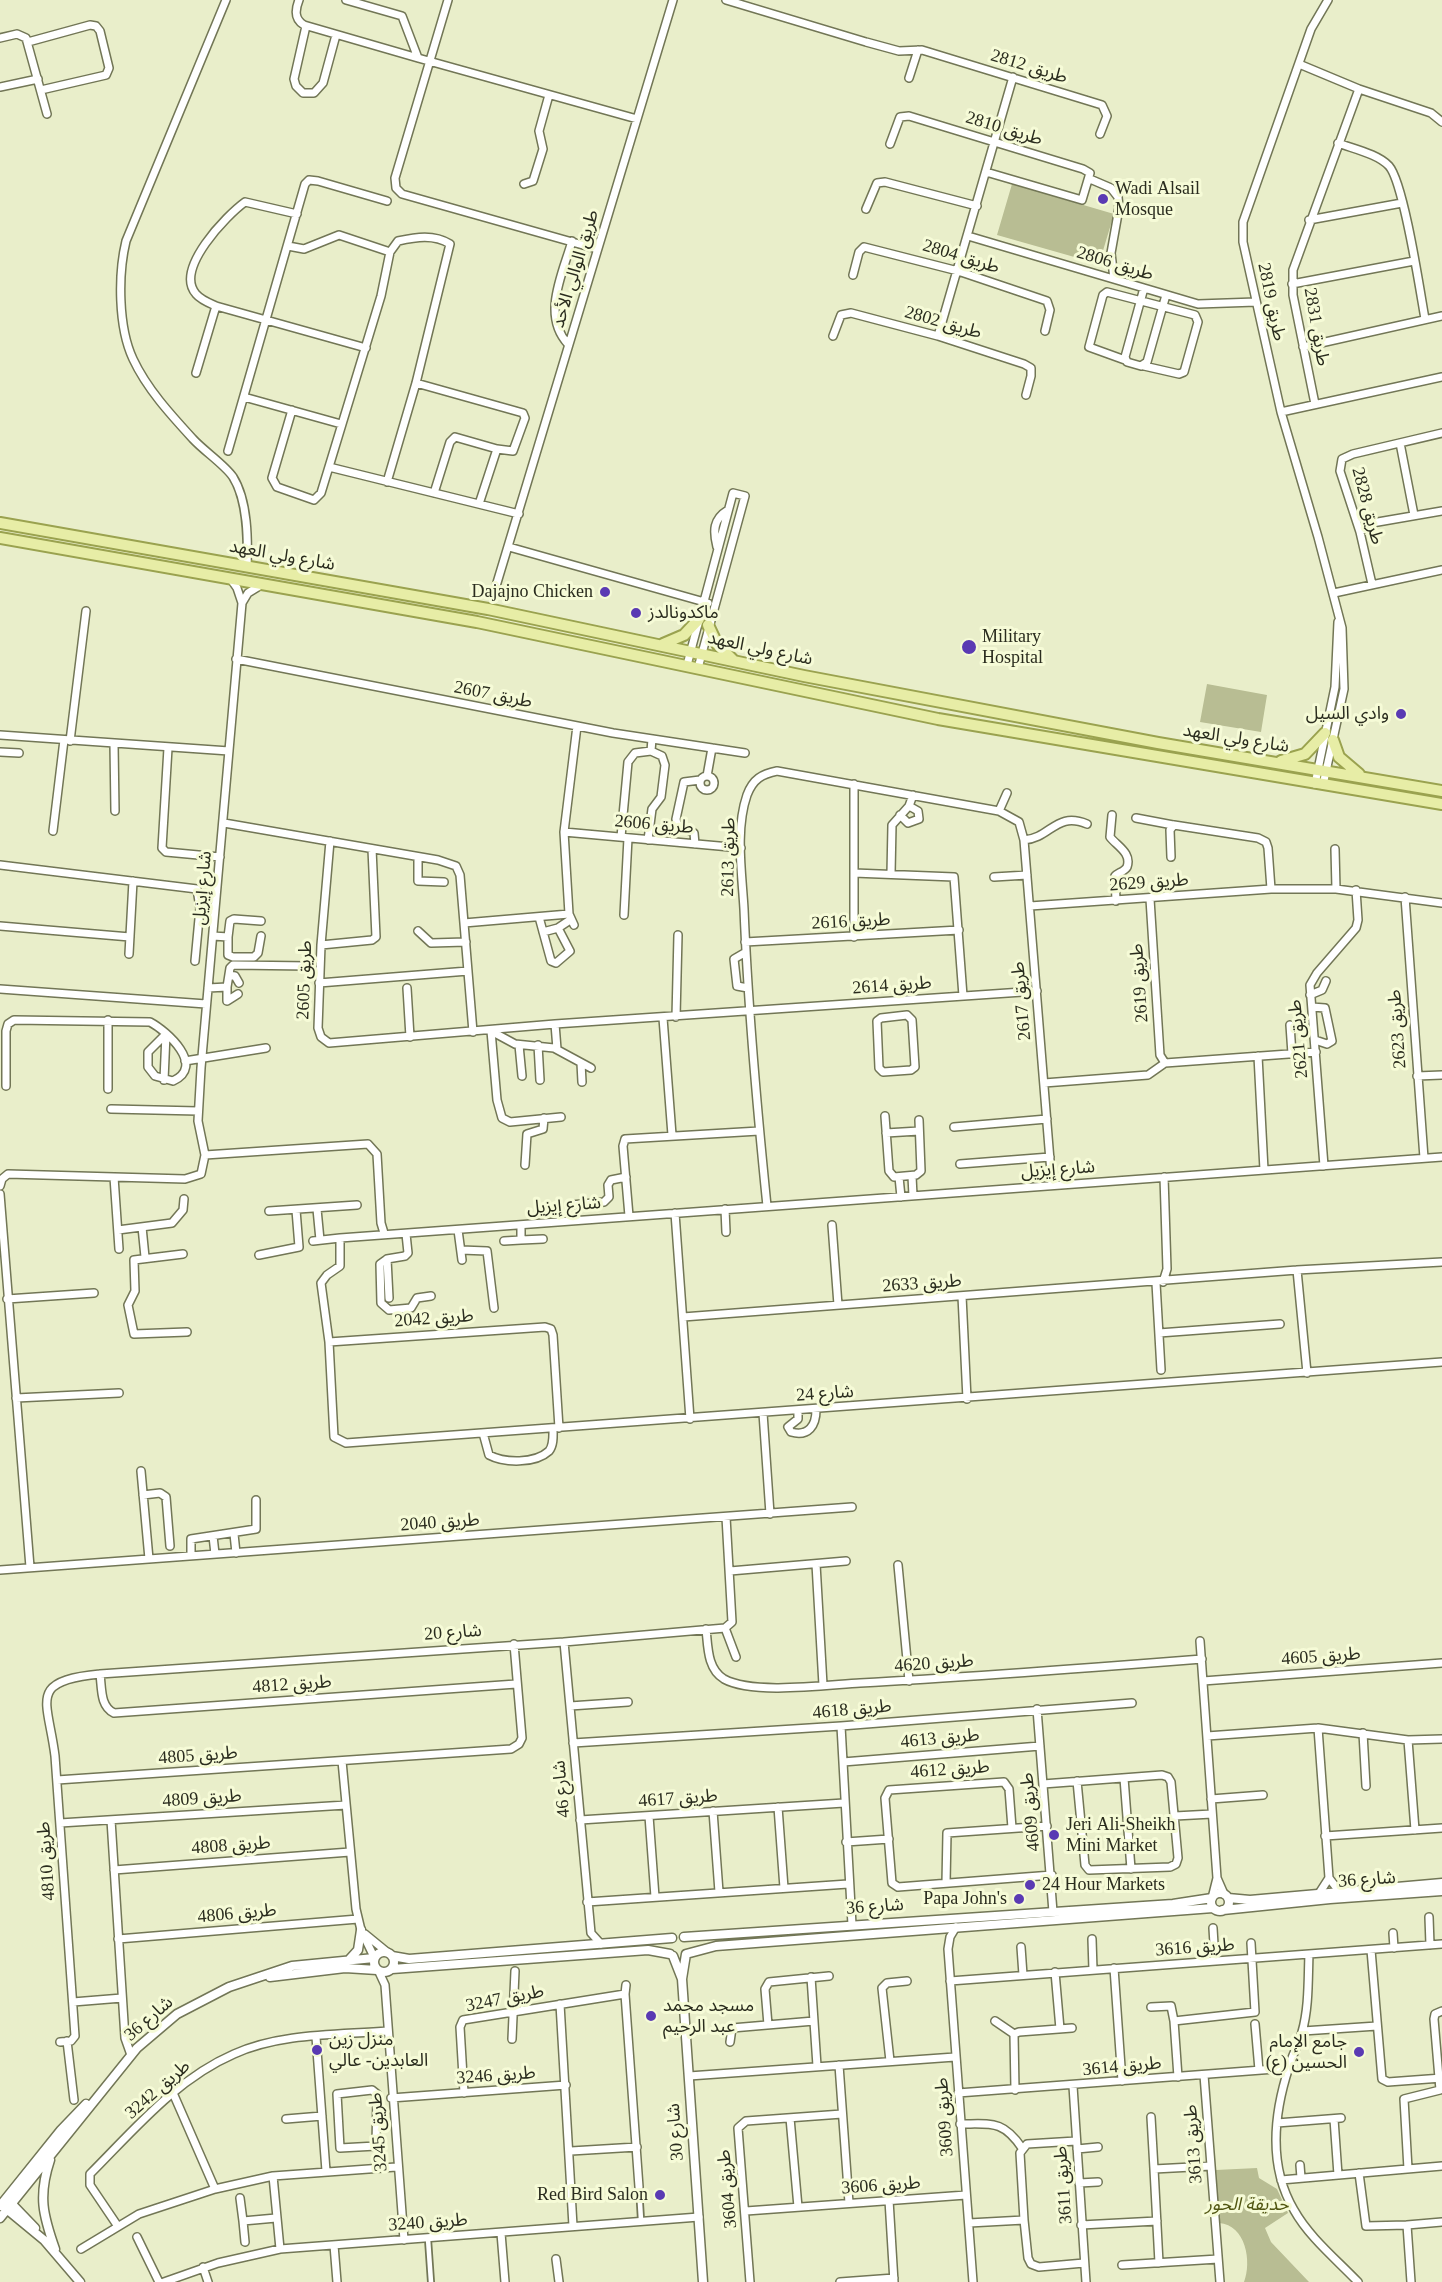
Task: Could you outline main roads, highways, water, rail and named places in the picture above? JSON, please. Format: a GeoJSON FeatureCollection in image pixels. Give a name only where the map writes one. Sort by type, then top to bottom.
{"type":"FeatureCollection","features":[{"type":"Feature","properties":{"kind":"main road","name":"شارع ولي العهد"},"geometry":{"type":"LineString","coordinates":[[0,524],[488,609],[662,644],[693,659],[735,661],[1135,738],[1280,762],[1320,777],[1362,776],[1442,791]]}},
{"type":"Feature","properties":{"kind":"main road","name":"شارع ولي العهد"},"geometry":{"type":"LineString","coordinates":[[0,538],[245,580],[576,642],[597,642],[693,659],[938,718],[1223,767],[1320,777],[1442,804]]}},
{"type":"Feature","properties":{"kind":"main road"},"geometry":{"type":"LineString","coordinates":[[245,580],[247,567]]}},
{"type":"Feature","properties":{"kind":"main road"},"geometry":{"type":"LineString","coordinates":[[662,644],[684,635],[704,622],[717,644],[735,661]]}},
{"type":"Feature","properties":{"kind":"main road"},"geometry":{"type":"LineString","coordinates":[[1280,762],[1305,754],[1329,736],[1344,762],[1362,776]]}},
{"type":"Feature","properties":{"kind":"place","name":"Wadi Alsail Mosque"},"geometry":{"type":"Point","coordinates":[1103,199]}},
{"type":"Feature","properties":{"kind":"place","name":"Dajajno Chicken"},"geometry":{"type":"Point","coordinates":[605,592]}},
{"type":"Feature","properties":{"kind":"place","name":"ماكدونالدز"},"geometry":{"type":"Point","coordinates":[636,613]}},
{"type":"Feature","properties":{"kind":"place","name":"Military Hospital"},"geometry":{"type":"Point","coordinates":[969,647]}},
{"type":"Feature","properties":{"kind":"place","name":"وادي السيل"},"geometry":{"type":"Point","coordinates":[1401,714]}},
{"type":"Feature","properties":{"kind":"place","name":"Jeri Ali-Sheikh Mini Market"},"geometry":{"type":"Point","coordinates":[1054,1835]}},
{"type":"Feature","properties":{"kind":"place","name":"24 Hour Markets"},"geometry":{"type":"Point","coordinates":[1030,1885]}},
{"type":"Feature","properties":{"kind":"place","name":"Papa John's"},"geometry":{"type":"Point","coordinates":[1019,1899]}},
{"type":"Feature","properties":{"kind":"place","name":"مسجد محمد عبد الرحيم"},"geometry":{"type":"Point","coordinates":[651,2016]}},
{"type":"Feature","properties":{"kind":"place","name":"منزل زين العابدين- عالي"},"geometry":{"type":"Point","coordinates":[317,2050]}},
{"type":"Feature","properties":{"kind":"place","name":"جامع الإمام الحسين (ع)"},"geometry":{"type":"Point","coordinates":[1359,2052]}},
{"type":"Feature","properties":{"kind":"place","name":"Red Bird Salon"},"geometry":{"type":"Point","coordinates":[660,2195]}},
{"type":"Feature","properties":{"kind":"park label","name":"حديقة الحور"},"geometry":{"type":"Point","coordinates":[1247,2205]}}]}
